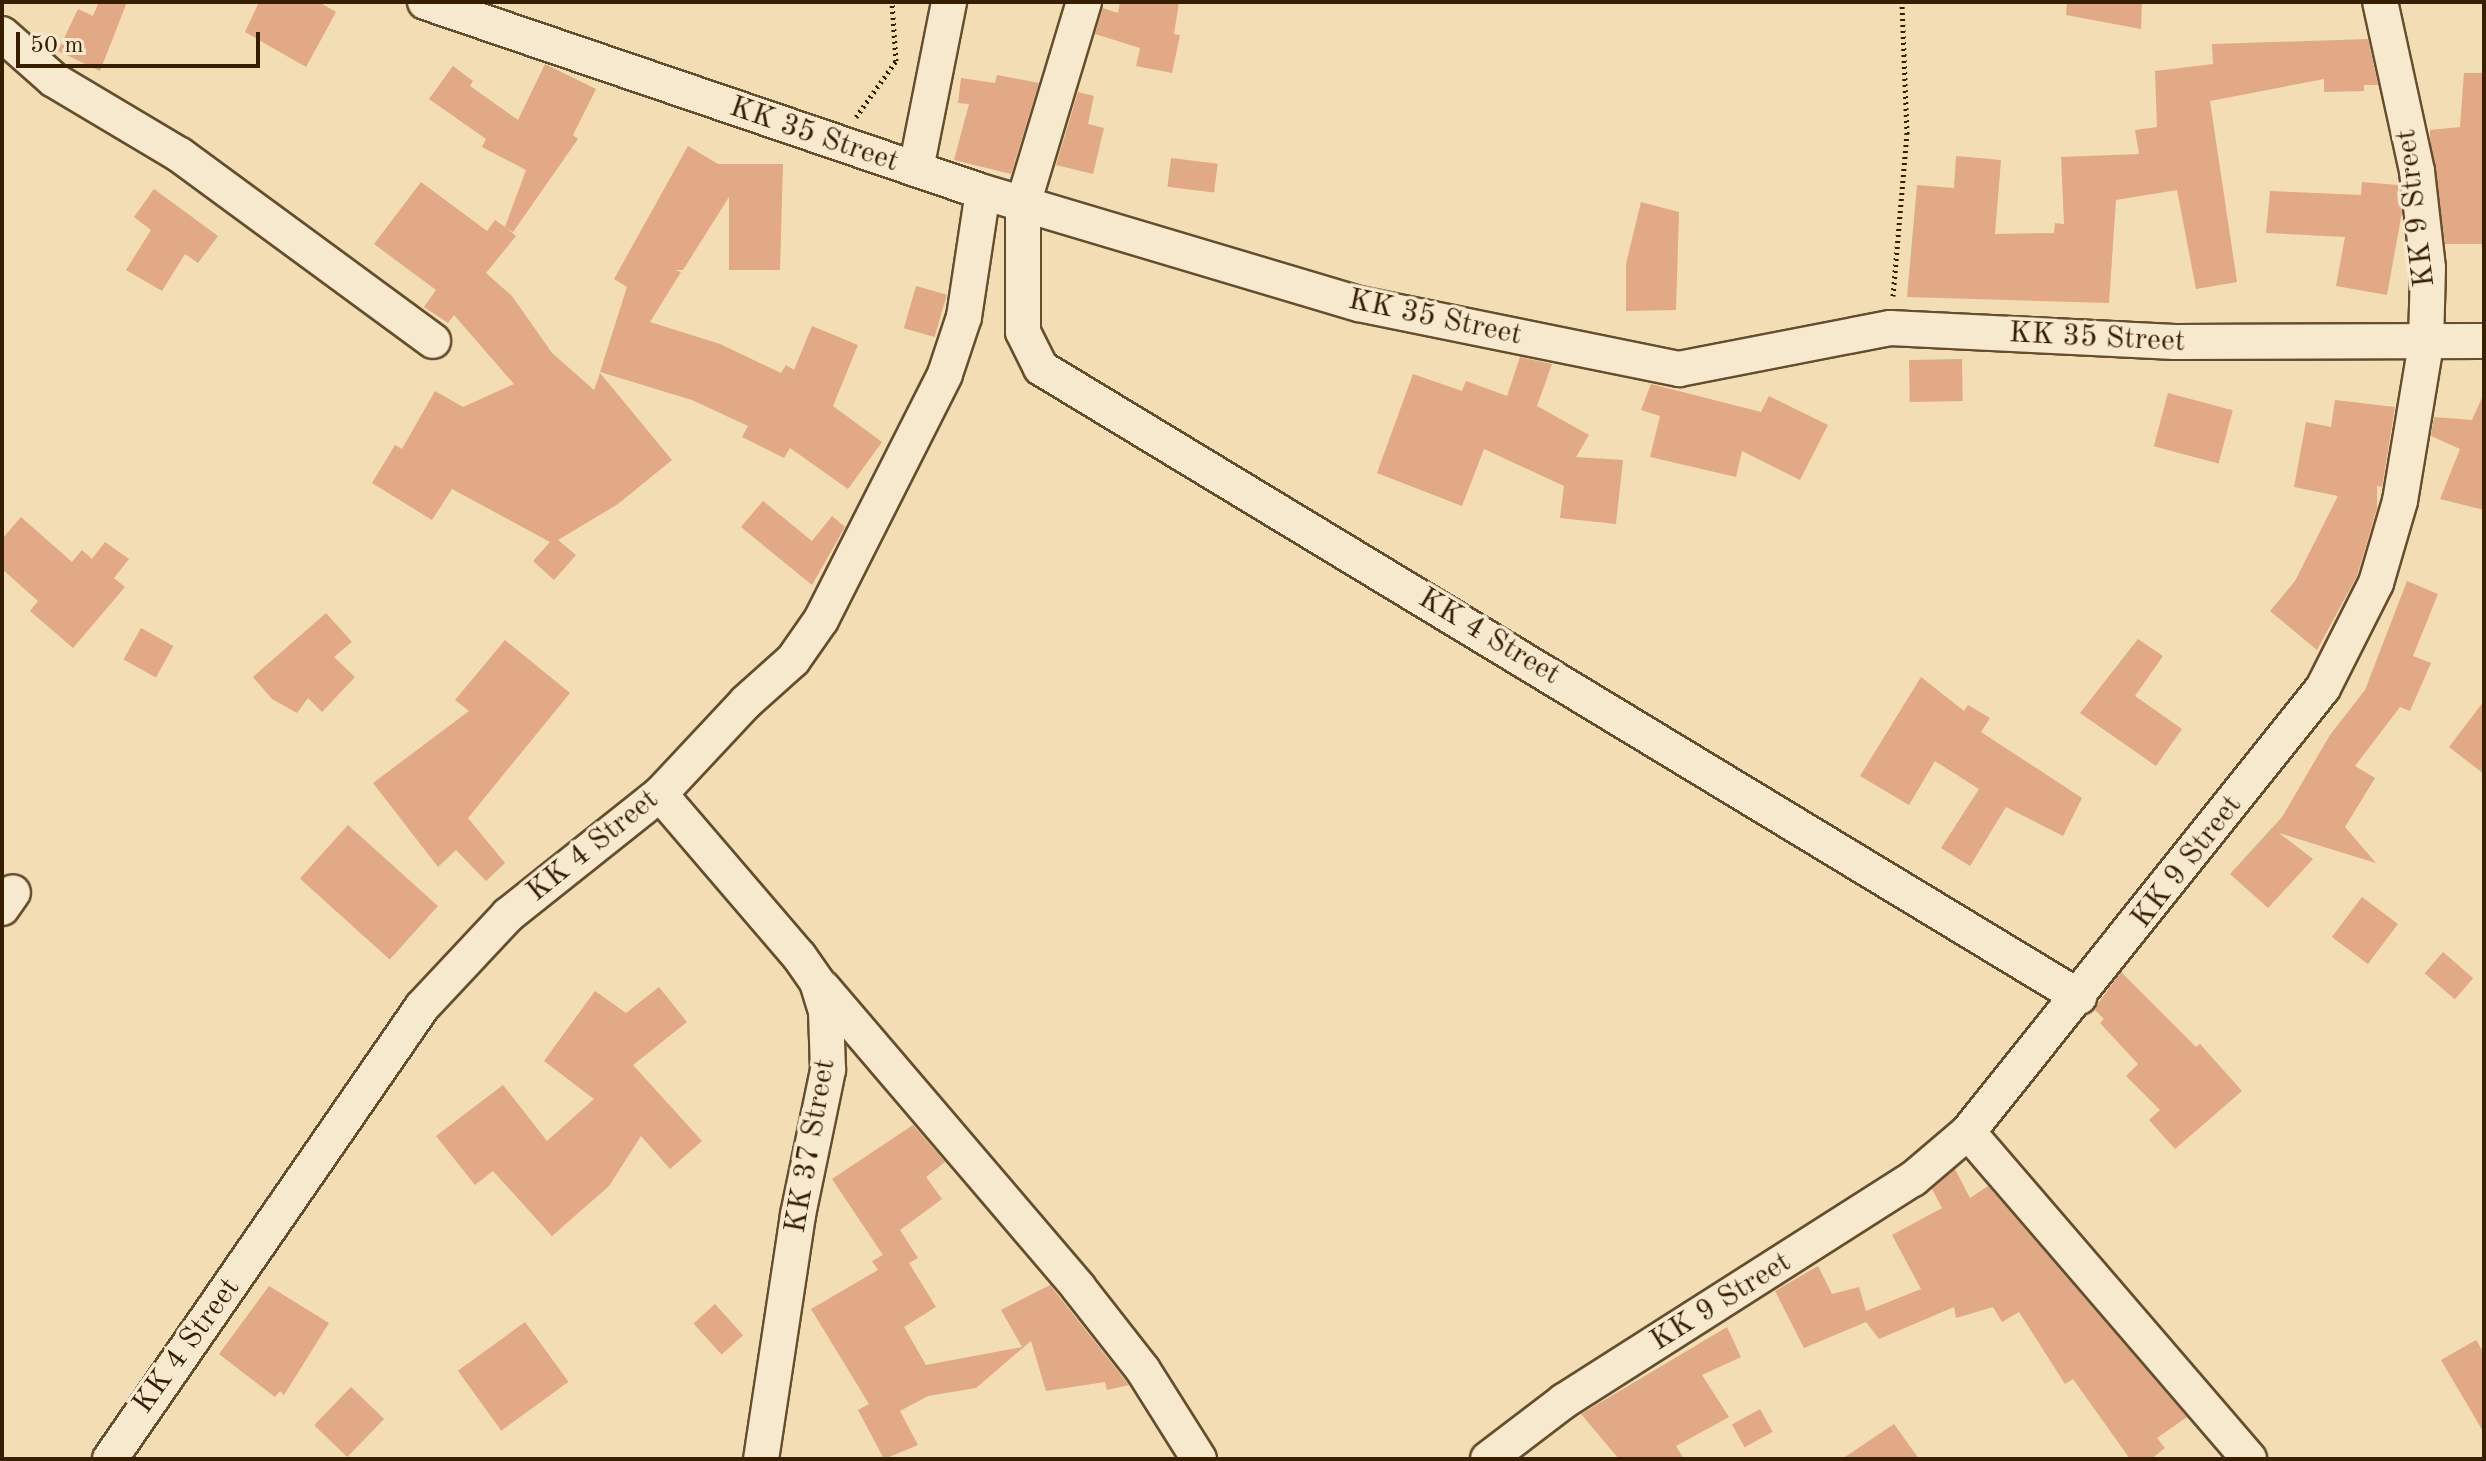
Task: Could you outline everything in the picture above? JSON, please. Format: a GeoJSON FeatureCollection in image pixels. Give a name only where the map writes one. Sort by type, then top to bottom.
{"type":"FeatureCollection","features":[{"type":"Feature","properties":{"kind":"street","name":"KK 35 Street"},"geometry":{"type":"LineString","coordinates":[[425,2],[983,192],[1359,304],[1679,369],[1890,328],[2175,342],[2426,344],[2484,341]]}},
{"type":"Feature","properties":{"kind":"street"},"geometry":{"type":"LineString","coordinates":[[916,169],[949,2]]}},
{"type":"Feature","properties":{"kind":"street","name":"KK 4 Street"},"geometry":{"type":"LineString","coordinates":[[1084,2],[1023,204],[1023,332],[1041,368],[1062,385],[1283,511],[2079,997]]}},
{"type":"Feature","properties":{"kind":"street","name":"KK 9 Street"},"geometry":{"type":"LineString","coordinates":[[1507,1454],[1564,1401],[1913,1179],[1968,1132],[2323,688],[2376,583],[2400,501],[2426,344],[2428,268],[2417,171],[2380,2]]}},
{"type":"Feature","properties":{"kind":"street"},"geometry":{"type":"LineString","coordinates":[[2,34],[54,80],[180,155],[433,341]]}},
{"type":"Feature","properties":{"kind":"street","name":"KK 4 Street"},"geometry":{"type":"LineString","coordinates":[[110,1459],[422,1007],[508,915],[660,794],[736,711],[793,660],[821,620],[945,374],[964,317],[983,192]]}},
{"type":"Feature","properties":{"kind":"street","name":"KK 37 Street"},"geometry":{"type":"LineString","coordinates":[[660,794],[817,982],[826,1012],[828,1070],[798,1215],[761,1459]]}},
{"type":"Feature","properties":{"kind":"street"},"geometry":{"type":"LineString","coordinates":[[817,982],[1078,1287],[1143,1370],[1199,1459]]}},
{"type":"Feature","properties":{"kind":"street"},"geometry":{"type":"LineString","coordinates":[[1968,1132],[2249,1459]]}},
{"type":"Feature","properties":{"kind":"path"},"geometry":{"type":"LineString","coordinates":[[835,142],[896,61],[892,2]]}},
{"type":"Feature","properties":{"kind":"path"},"geometry":{"type":"LineString","coordinates":[[1890,328],[1907,134],[1902,2]]}},
{"type":"Feature","properties":{"kind":"building"},"geometry":{"type":"Polygon","coordinates":[[[99,2],[127,2],[100,71],[58,51],[78,9],[93,16],[99,2]]]}},
{"type":"Feature","properties":{"kind":"building"},"geometry":{"type":"Polygon","coordinates":[[[259,2],[319,2],[336,12],[306,67],[245,32],[259,2]]]}},
{"type":"Feature","properties":{"kind":"building"},"geometry":{"type":"Polygon","coordinates":[[[1120,2],[1179,2],[1174,34],[1180,35],[1172,73],[1136,66],[1140,48],[1095,34],[1103,8],[1118,13],[1120,2]]]}},
{"type":"Feature","properties":{"kind":"building"},"geometry":{"type":"Polygon","coordinates":[[[2067,2],[2142,2],[2141,29],[2066,15],[2067,2]]]}},
{"type":"Feature","properties":{"kind":"building"},"geometry":{"type":"Polygon","coordinates":[[[2368,39],[2378,85],[2364,85],[2364,91],[2324,92],[2324,79],[2210,101],[2237,282],[2196,289],[2177,190],[2116,200],[2109,303],[1907,297],[1917,185],[1954,188],[1956,156],[2001,160],[1995,234],[2054,233],[2055,223],[2064,224],[2061,157],[2139,154],[2135,130],[2157,127],[2155,71],[2213,64],[2212,44],[2368,39]]]}},
{"type":"Feature","properties":{"kind":"building"},"geometry":{"type":"Polygon","coordinates":[[[545,64],[596,89],[573,135],[578,139],[513,232],[506,228],[516,236],[486,273],[512,296],[552,353],[594,390],[600,373],[672,460],[618,504],[558,540],[576,555],[554,580],[533,561],[550,542],[452,489],[432,520],[372,483],[395,445],[402,449],[435,391],[463,407],[514,384],[454,315],[448,323],[424,307],[436,290],[374,244],[421,182],[487,231],[495,220],[505,227],[526,170],[482,147],[486,139],[429,99],[453,66],[473,81],[470,86],[518,120],[545,64]]]}},
{"type":"Feature","properties":{"kind":"building"},"geometry":{"type":"Polygon","coordinates":[[[2464,73],[2484,73],[2484,244],[2445,244],[2430,138],[2430,130],[2460,127],[2464,73]]]}},
{"type":"Feature","properties":{"kind":"building"},"geometry":{"type":"Polygon","coordinates":[[[997,75],[1039,83],[1011,174],[954,160],[969,104],[958,103],[961,78],[995,83],[997,75]]]}},
{"type":"Feature","properties":{"kind":"building"},"geometry":{"type":"Polygon","coordinates":[[[1078,92],[1094,96],[1088,124],[1104,128],[1093,174],[1056,165],[1078,92]]]}},
{"type":"Feature","properties":{"kind":"building"},"geometry":{"type":"Polygon","coordinates":[[[688,146],[718,164],[783,164],[780,270],[729,270],[729,197],[683,270],[675,270],[681,272],[650,322],[720,344],[781,373],[786,365],[794,370],[812,326],[858,345],[833,406],[882,442],[848,489],[790,448],[784,458],[742,437],[748,426],[692,400],[600,372],[627,287],[614,279],[688,146]]]}},
{"type":"Feature","properties":{"kind":"building"},"geometry":{"type":"Polygon","coordinates":[[[1171,158],[1218,164],[1214,193],[1167,187],[1171,158]]]}},
{"type":"Feature","properties":{"kind":"building"},"geometry":{"type":"Polygon","coordinates":[[[2362,182],[2398,185],[2402,212],[2387,295],[2336,286],[2345,237],[2266,233],[2270,191],[2361,195],[2362,182]]]}},
{"type":"Feature","properties":{"kind":"building"},"geometry":{"type":"Polygon","coordinates":[[[154,189],[218,236],[198,263],[185,254],[162,291],[126,270],[151,230],[134,217],[154,189]]]}},
{"type":"Feature","properties":{"kind":"building"},"geometry":{"type":"Polygon","coordinates":[[[1641,202],[1679,212],[1676,310],[1626,311],[1626,264],[1641,202]]]}},
{"type":"Feature","properties":{"kind":"building"},"geometry":{"type":"Polygon","coordinates":[[[916,286],[947,295],[935,337],[904,328],[916,286]]]}},
{"type":"Feature","properties":{"kind":"building"},"geometry":{"type":"Polygon","coordinates":[[[1520,357],[1552,364],[1537,406],[1589,435],[1576,457],[1623,460],[1616,524],[1560,518],[1564,486],[1484,449],[1462,506],[1377,473],[1413,374],[1462,391],[1466,381],[1507,396],[1520,357]]]}},
{"type":"Feature","properties":{"kind":"building"},"geometry":{"type":"Polygon","coordinates":[[[1962,359],[1963,401],[1910,402],[1909,360],[1962,359]]]}},
{"type":"Feature","properties":{"kind":"building"},"geometry":{"type":"Polygon","coordinates":[[[1651,384],[1761,412],[1769,396],[1828,425],[1800,480],[1742,451],[1736,477],[1650,457],[1660,416],[1641,410],[1651,384]]]}},
{"type":"Feature","properties":{"kind":"building"},"geometry":{"type":"Polygon","coordinates":[[[2168,393],[2233,410],[2218,463],[2154,446],[2168,393]]]}},
{"type":"Feature","properties":{"kind":"building"},"geometry":{"type":"Polygon","coordinates":[[[2484,393],[2484,510],[2440,499],[2460,449],[2431,436],[2434,417],[2472,420],[2484,393]]]}},
{"type":"Feature","properties":{"kind":"building"},"geometry":{"type":"Polygon","coordinates":[[[2335,400],[2395,407],[2382,487],[2377,486],[2377,508],[2357,576],[2317,650],[2270,611],[2295,581],[2338,496],[2294,487],[2306,422],[2331,427],[2335,400]]]}},
{"type":"Feature","properties":{"kind":"building"},"geometry":{"type":"Polygon","coordinates":[[[763,501],[812,541],[832,516],[845,527],[812,585],[741,527],[763,501]]]}},
{"type":"Feature","properties":{"kind":"building"},"geometry":{"type":"Polygon","coordinates":[[[21,517],[72,562],[82,550],[92,559],[105,542],[129,559],[114,578],[125,587],[73,648],[30,611],[38,601],[2,569],[2,539],[21,517]]]}},
{"type":"Feature","properties":{"kind":"building"},"geometry":{"type":"Polygon","coordinates":[[[2407,581],[2438,594],[2413,656],[2431,663],[2410,711],[2400,707],[2355,766],[2375,778],[2345,827],[2376,863],[2279,833],[2313,859],[2268,908],[2230,874],[2282,817],[2330,735],[2365,690],[2407,581]]]}},
{"type":"Feature","properties":{"kind":"building"},"geometry":{"type":"Polygon","coordinates":[[[326,613],[352,642],[334,657],[355,677],[322,712],[308,698],[297,713],[272,699],[253,677],[326,613]]]}},
{"type":"Feature","properties":{"kind":"building"},"geometry":{"type":"Polygon","coordinates":[[[141,628],[173,646],[156,677],[124,659],[141,628]]]}},
{"type":"Feature","properties":{"kind":"building"},"geometry":{"type":"Polygon","coordinates":[[[2138,639],[2163,656],[2135,696],[2182,729],[2156,766],[2080,713],[2138,639]]]}},
{"type":"Feature","properties":{"kind":"building"},"geometry":{"type":"Polygon","coordinates":[[[505,640],[570,693],[468,818],[505,863],[486,881],[456,850],[438,867],[373,783],[469,711],[455,700],[505,640]]]}},
{"type":"Feature","properties":{"kind":"building"},"geometry":{"type":"Polygon","coordinates":[[[1921,677],[1964,711],[1968,705],[1990,718],[1981,732],[2082,798],[2063,836],[2006,807],[1970,866],[1941,848],[1979,789],[1935,761],[1909,805],[1860,776],[1921,677]]]}},
{"type":"Feature","properties":{"kind":"building"},"geometry":{"type":"Polygon","coordinates":[[[2484,701],[2484,774],[2449,747],[2484,701]]]}},
{"type":"Feature","properties":{"kind":"building"},"geometry":{"type":"Polygon","coordinates":[[[348,825],[438,906],[390,959],[300,879],[348,825]]]}},
{"type":"Feature","properties":{"kind":"building"},"geometry":{"type":"Polygon","coordinates":[[[2362,897],[2398,924],[2368,964],[2332,937],[2362,897]]]}},
{"type":"Feature","properties":{"kind":"building"},"geometry":{"type":"Polygon","coordinates":[[[2443,952],[2473,978],[2455,999],[2425,973],[2443,952]]]}},
{"type":"Feature","properties":{"kind":"building"},"geometry":{"type":"Polygon","coordinates":[[[2121,972],[2196,1047],[2200,1044],[2242,1091],[2175,1149],[2149,1120],[2160,1110],[2126,1076],[2138,1064],[2100,1023],[2104,1019],[2094,1009],[2121,972]]]}},
{"type":"Feature","properties":{"kind":"building"},"geometry":{"type":"Polygon","coordinates":[[[659,987],[687,1022],[633,1065],[702,1141],[670,1169],[641,1136],[609,1186],[552,1236],[493,1171],[475,1185],[436,1136],[503,1085],[547,1141],[594,1099],[544,1061],[595,991],[626,1013],[659,987]]]}},
{"type":"Feature","properties":{"kind":"building"},"geometry":{"type":"Polygon","coordinates":[[[913,1125],[945,1162],[926,1177],[942,1199],[900,1230],[918,1258],[909,1263],[936,1307],[904,1327],[926,1365],[1022,1347],[1001,1310],[1050,1285],[1129,1385],[1107,1390],[1105,1382],[1046,1391],[1031,1341],[976,1388],[928,1396],[900,1411],[918,1445],[884,1459],[858,1410],[869,1404],[811,1309],[878,1270],[872,1261],[883,1255],[832,1179],[913,1125]]]}},
{"type":"Feature","properties":{"kind":"building"},"geometry":{"type":"Polygon","coordinates":[[[1955,1169],[1970,1198],[1988,1186],[2187,1417],[2157,1438],[2165,1448],[2151,1459],[2130,1459],[2073,1379],[2065,1384],[2019,1312],[2002,1322],[1993,1307],[1956,1318],[1954,1307],[1879,1339],[1866,1322],[1804,1348],[1775,1291],[1818,1266],[1832,1294],[1859,1287],[1866,1311],[1921,1289],[1892,1235],[1942,1208],[1932,1189],[1955,1169]]]}},
{"type":"Feature","properties":{"kind":"building"},"geometry":{"type":"Polygon","coordinates":[[[269,1286],[329,1323],[284,1395],[280,1391],[275,1397],[219,1354],[269,1286]]]}},
{"type":"Feature","properties":{"kind":"building"},"geometry":{"type":"Polygon","coordinates":[[[715,1304],[743,1335],[722,1355],[693,1323],[715,1304]]]}},
{"type":"Feature","properties":{"kind":"building"},"geometry":{"type":"Polygon","coordinates":[[[525,1322],[568,1382],[501,1431],[458,1371],[525,1322]]]}},
{"type":"Feature","properties":{"kind":"building"},"geometry":{"type":"Polygon","coordinates":[[[1727,1327],[1741,1357],[1702,1375],[1729,1417],[1676,1446],[1684,1459],[1619,1459],[1581,1414],[1727,1327]]]}},
{"type":"Feature","properties":{"kind":"building"},"geometry":{"type":"Polygon","coordinates":[[[2476,1340],[2484,1353],[2484,1433],[2441,1360],[2476,1340]]]}},
{"type":"Feature","properties":{"kind":"building"},"geometry":{"type":"Polygon","coordinates":[[[351,1387],[384,1419],[347,1457],[314,1425],[351,1387]]]}},
{"type":"Feature","properties":{"kind":"building"},"geometry":{"type":"Polygon","coordinates":[[[1760,1409],[1773,1432],[1745,1447],[1732,1425],[1760,1409]]]}},
{"type":"Feature","properties":{"kind":"building"},"geometry":{"type":"Polygon","coordinates":[[[1894,1424],[1919,1459],[1842,1459],[1894,1424]]]}}]}
